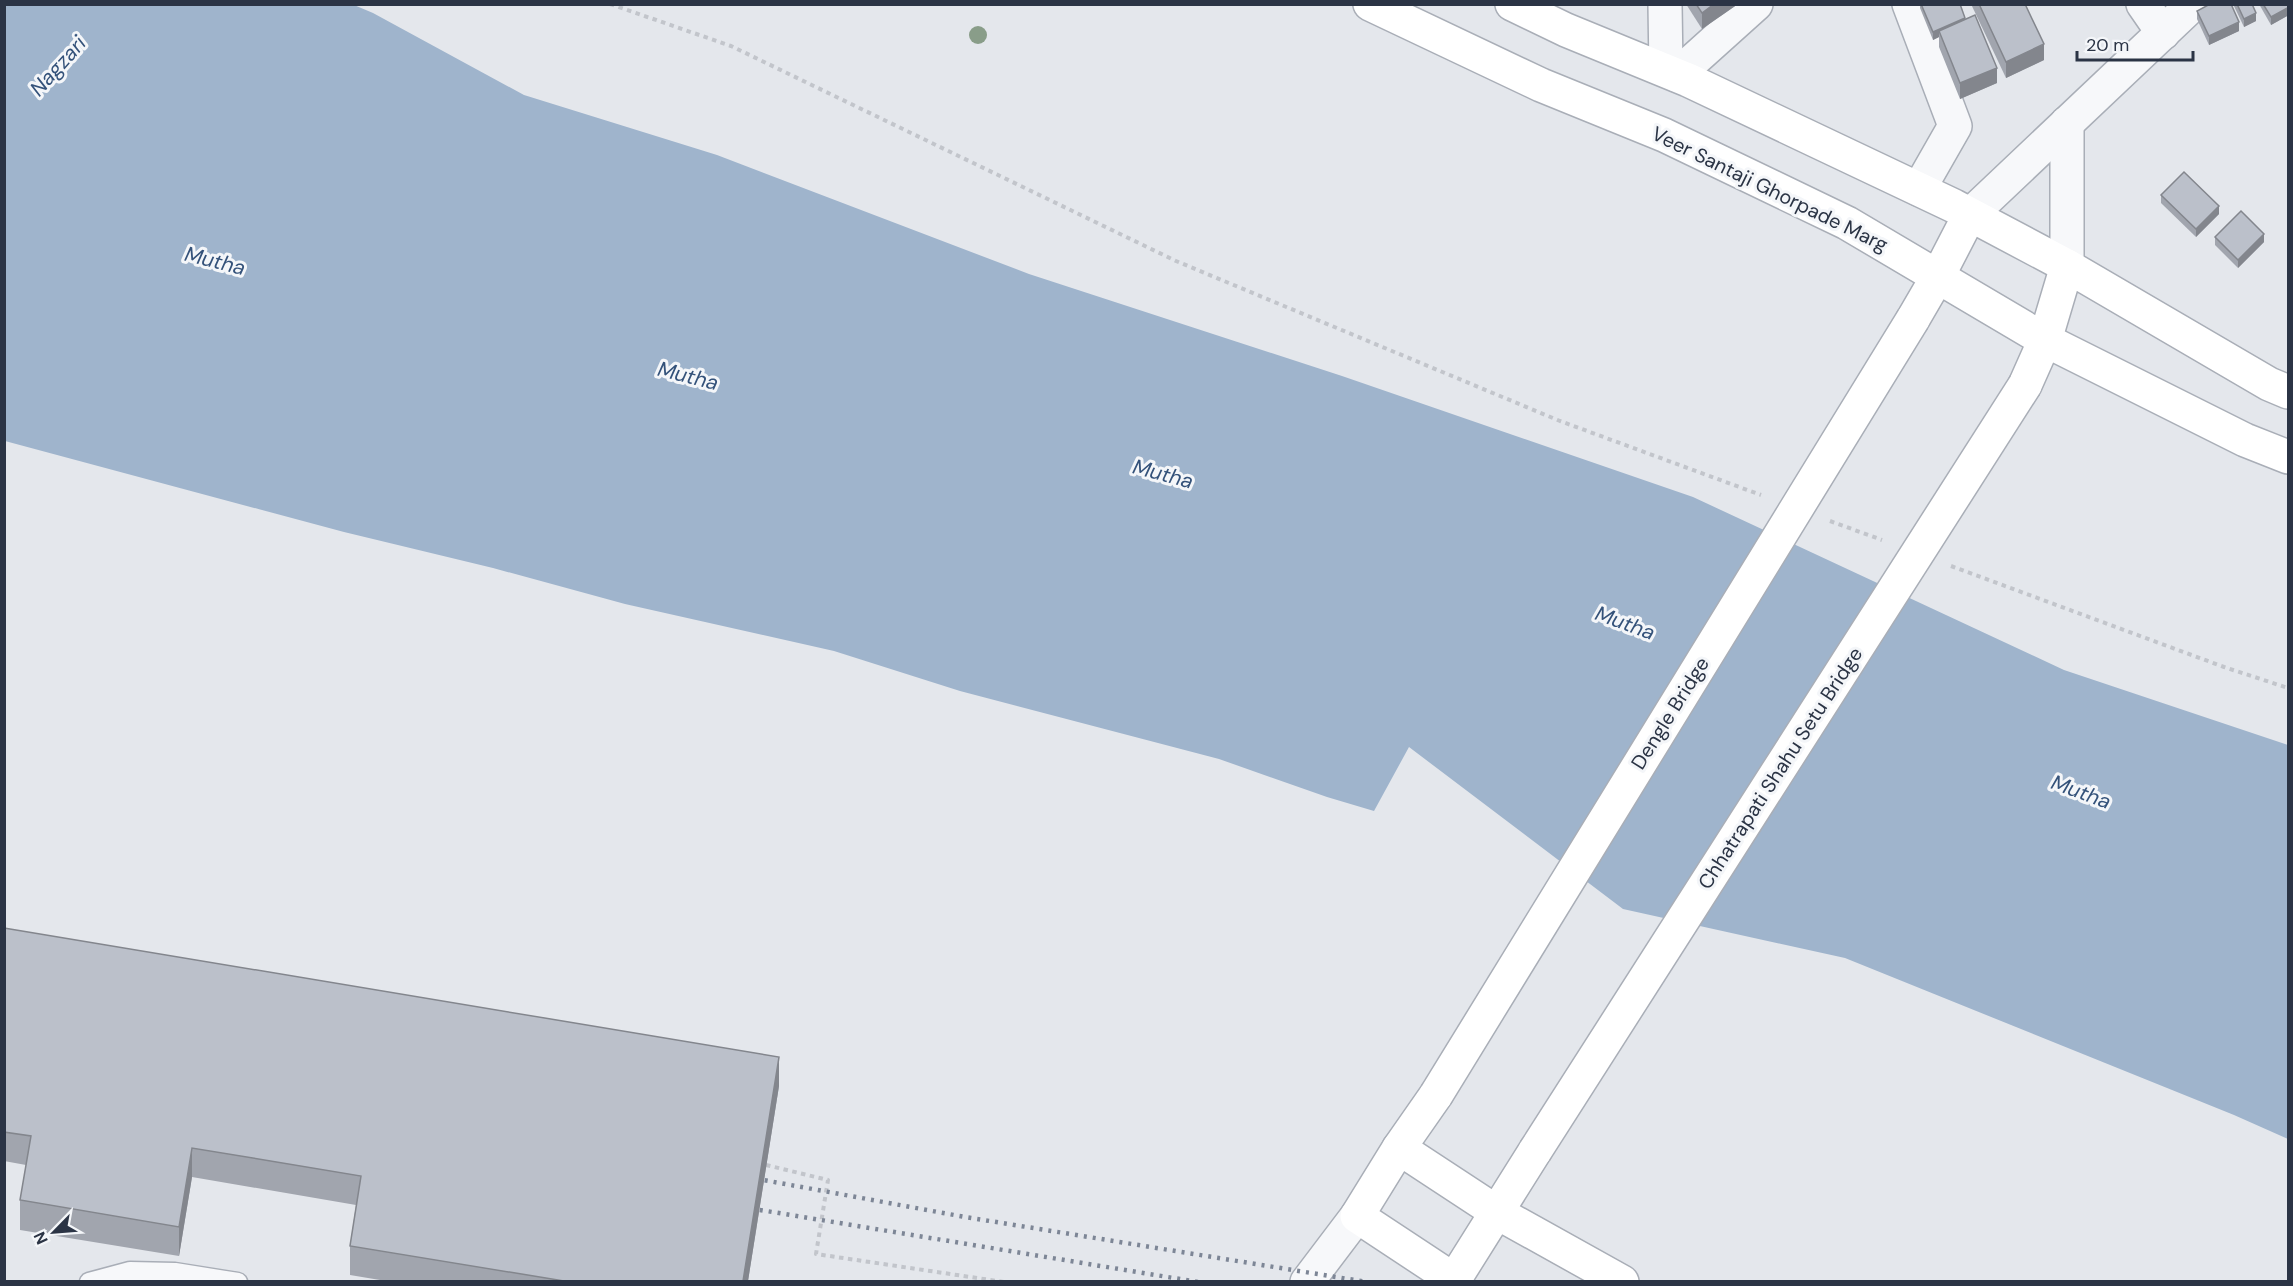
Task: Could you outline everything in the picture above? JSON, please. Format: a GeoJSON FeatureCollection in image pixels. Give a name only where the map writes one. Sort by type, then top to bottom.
{"type":"FeatureCollection","features":[{"type":"Feature","properties":{"kind":"main road","name":"Veer Santaji Ghorpade Marg"},"geometry":{"type":"LineString","coordinates":[[1370,4],[1541,85],[1664,135],[1847,223],[2045,340],[2245,440],[2289,457]]}},
{"type":"Feature","properties":{"kind":"main road"},"geometry":{"type":"LineString","coordinates":[[1512,4],[1566,30],[1671,73],[1919,189],[2067,266],[2269,384],[2289,392]]}},
{"type":"Feature","properties":{"kind":"main road","name":"Dengle Bridge"},"geometry":{"type":"LineString","coordinates":[[1357,1216],[1399,1148],[1436,1095],[1913,319],[1969,216]]}},
{"type":"Feature","properties":{"kind":"main road","name":"Chhatrapati Shahu Setu Bridge"},"geometry":{"type":"LineString","coordinates":[[1455,1281],[2025,385],[2045,340],[2067,266]]}},
{"type":"Feature","properties":{"kind":"main road"},"geometry":{"type":"LineString","coordinates":[[1399,1148],[1498,1213],[1622,1281]]}},
{"type":"Feature","properties":{"kind":"main road"},"geometry":{"type":"LineString","coordinates":[[1357,1216],[1455,1281]]}},
{"type":"Feature","properties":{"kind":"street"},"geometry":{"type":"LineString","coordinates":[[1665,4],[1671,73]]}},
{"type":"Feature","properties":{"kind":"street"},"geometry":{"type":"LineString","coordinates":[[1671,73],[1756,4]]}},
{"type":"Feature","properties":{"kind":"street"},"geometry":{"type":"LineString","coordinates":[[1909,4],[1954,126],[1919,189]]}},
{"type":"Feature","properties":{"kind":"street"},"geometry":{"type":"LineString","coordinates":[[2143,4],[2163,33]]}},
{"type":"Feature","properties":{"kind":"street"},"geometry":{"type":"LineString","coordinates":[[1969,216],[2193,4]]}},
{"type":"Feature","properties":{"kind":"street"},"geometry":{"type":"LineString","coordinates":[[2067,123],[2067,266]]}},
{"type":"Feature","properties":{"kind":"street"},"geometry":{"type":"LineString","coordinates":[[1307,1281],[1357,1216]]}},
{"type":"Feature","properties":{"kind":"lane"},"geometry":{"type":"LineString","coordinates":[[89,1281],[130,1271],[176,1272],[238,1281]]}},
{"type":"Feature","properties":{"kind":"path"},"geometry":{"type":"LineString","coordinates":[[610,4],[731,46],[1176,261],[1560,421],[1763,496]]}},
{"type":"Feature","properties":{"kind":"path"},"geometry":{"type":"LineString","coordinates":[[1819,517],[1887,542]]}},
{"type":"Feature","properties":{"kind":"path"},"geometry":{"type":"LineString","coordinates":[[1943,563],[2224,667],[2289,688]]}},
{"type":"Feature","properties":{"kind":"path"},"geometry":{"type":"LineString","coordinates":[[766,1166],[828,1180],[816,1254],[1004,1281]]}},
{"type":"Feature","properties":{"kind":"water"},"geometry":{"type":"Polygon","coordinates":[[[4,5],[354,5],[373,13],[524,95],[717,155],[1029,274],[1342,376],[1693,497],[2064,670],[2288,745],[2288,1139],[1845,958],[1623,909],[1409,747],[1374,811],[1219,759],[960,691],[834,651],[625,604],[493,568],[344,532],[5,441],[4,5]]]}},
{"type":"Feature","properties":{"kind":"building"},"geometry":{"type":"Polygon","coordinates":[[[1696,4],[1714,4],[1702,13],[1696,4]]]}},
{"type":"Feature","properties":{"kind":"building"},"geometry":{"type":"Polygon","coordinates":[[[1921,4],[1960,4],[1965,18],[1933,32],[1921,4]]]}},
{"type":"Feature","properties":{"kind":"building"},"geometry":{"type":"Polygon","coordinates":[[[1979,4],[2025,4],[2044,44],[2006,62],[1979,4]]]}},
{"type":"Feature","properties":{"kind":"building"},"geometry":{"type":"Polygon","coordinates":[[[2210,4],[2231,4],[2239,22],[2209,36],[2197,11],[2210,4]]]}},
{"type":"Feature","properties":{"kind":"building"},"geometry":{"type":"Polygon","coordinates":[[[2237,4],[2252,4],[2256,13],[2244,19],[2237,4]]]}},
{"type":"Feature","properties":{"kind":"building"},"geometry":{"type":"Polygon","coordinates":[[[2263,4],[2287,4],[2289,7],[2271,17],[2263,4]]]}},
{"type":"Feature","properties":{"kind":"building"},"geometry":{"type":"Polygon","coordinates":[[[1975,15],[1997,68],[1960,83],[1939,31],[1975,15]]]}},
{"type":"Feature","properties":{"kind":"building"},"geometry":{"type":"Polygon","coordinates":[[[2184,172],[2219,206],[2196,229],[2161,195],[2184,172]]]}},
{"type":"Feature","properties":{"kind":"building"},"geometry":{"type":"Polygon","coordinates":[[[2241,211],[2264,234],[2238,260],[2215,237],[2241,211]]]}},
{"type":"Feature","properties":{"kind":"building"},"geometry":{"type":"Polygon","coordinates":[[[4,928],[779,1057],[743,1281],[564,1281],[350,1246],[361,1176],[192,1148],[179,1227],[20,1200],[31,1136],[4,1132],[4,928]]]}},
{"type":"Feature","properties":{"kind":"railway"},"geometry":{"type":"LineString","coordinates":[[747,1177],[965,1217],[1367,1282]]}},
{"type":"Feature","properties":{"kind":"railway"},"geometry":{"type":"LineString","coordinates":[[742,1207],[1198,1282]]}},
{"type":"Feature","properties":{"kind":"water label","name":"Nagzari"},"geometry":{"type":"Point","coordinates":[58,66]}},
{"type":"Feature","properties":{"kind":"water label","name":"Mutha"},"geometry":{"type":"Point","coordinates":[215,261]}},
{"type":"Feature","properties":{"kind":"water label","name":"Mutha"},"geometry":{"type":"Point","coordinates":[688,376]}},
{"type":"Feature","properties":{"kind":"water label","name":"Mutha"},"geometry":{"type":"Point","coordinates":[1163,474]}},
{"type":"Feature","properties":{"kind":"water label","name":"Mutha"},"geometry":{"type":"Point","coordinates":[1625,623]}},
{"type":"Feature","properties":{"kind":"water label","name":"Mutha"},"geometry":{"type":"Point","coordinates":[2081,792]}}]}
